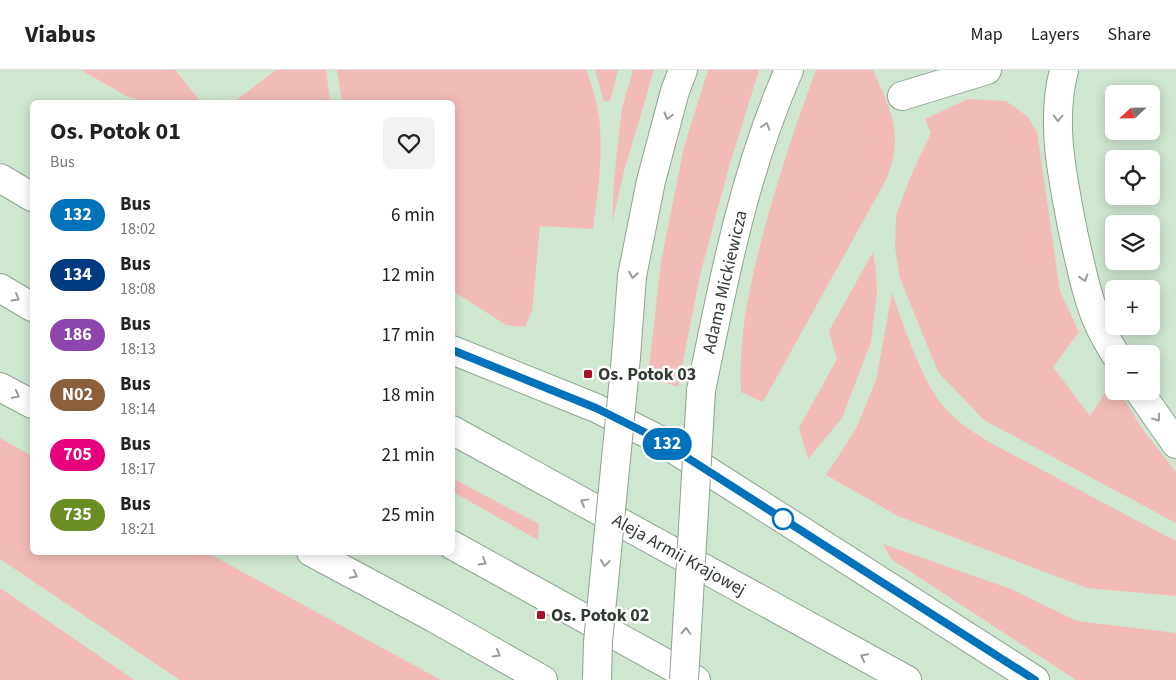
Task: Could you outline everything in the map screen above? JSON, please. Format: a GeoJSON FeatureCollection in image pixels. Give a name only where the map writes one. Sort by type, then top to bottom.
{"type":"FeatureCollection","features":[{"type":"Feature","properties":{"kind":"main road"},"geometry":{"type":"LineString","coordinates":[[597,680],[598,642],[626,358],[632,276],[651,182],[675,91],[683,70]]}},
{"type":"Feature","properties":{"kind":"main road","name":"Adama Mickiewicza"},"geometry":{"type":"LineString","coordinates":[[684,680],[701,391],[723,278],[751,172],[773,105],[789,70]]}},
{"type":"Feature","properties":{"kind":"main road"},"geometry":{"type":"LineString","coordinates":[[902,96],[987,70]]}},
{"type":"Feature","properties":{"kind":"main road"},"geometry":{"type":"LineString","coordinates":[[1064,70],[1060,83],[1058,118],[1059,158],[1064,188],[1090,298],[1100,327],[1110,345]]}},
{"type":"Feature","properties":{"kind":"main road"},"geometry":{"type":"LineString","coordinates":[[0,173],[30,185]]}},
{"type":"Feature","properties":{"kind":"main road"},"geometry":{"type":"LineString","coordinates":[[0,178],[30,196]]}},
{"type":"Feature","properties":{"kind":"main road"},"geometry":{"type":"LineString","coordinates":[[0,288],[30,306]]}},
{"type":"Feature","properties":{"kind":"main road"},"geometry":{"type":"LineString","coordinates":[[455,351],[596,408],[658,439],[1035,680]]}},
{"type":"Feature","properties":{"kind":"main road"},"geometry":{"type":"LineString","coordinates":[[0,387],[30,403]]}},
{"type":"Feature","properties":{"kind":"main road"},"geometry":{"type":"LineString","coordinates":[[1145,400],[1176,444]]}},
{"type":"Feature","properties":{"kind":"main road","name":"Aleja Armii Krajowej"},"geometry":{"type":"LineString","coordinates":[[455,432],[907,680]]}},
{"type":"Feature","properties":{"kind":"main road"},"geometry":{"type":"LineString","coordinates":[[455,547],[696,680]]}},
{"type":"Feature","properties":{"kind":"main road"},"geometry":{"type":"LineString","coordinates":[[317,555],[434,618],[543,680]]}},
{"type":"Feature","properties":{"kind":"shaded area"},"geometry":{"type":"Polygon","coordinates":[[[81,70],[175,70],[199,100],[140,100],[128,97],[81,70]]]}},
{"type":"Feature","properties":{"kind":"shaded area"},"geometry":{"type":"Polygon","coordinates":[[[276,70],[326,70],[330,100],[237,100],[276,70]]]}},
{"type":"Feature","properties":{"kind":"shaded area"},"geometry":{"type":"Polygon","coordinates":[[[337,70],[586,70],[598,110],[601,149],[593,229],[540,226],[532,311],[525,327],[506,325],[455,292],[455,100],[342,100],[337,70]]]}},
{"type":"Feature","properties":{"kind":"shaded area"},"geometry":{"type":"Polygon","coordinates":[[[595,70],[618,70],[610,101],[604,102],[595,70]]]}},
{"type":"Feature","properties":{"kind":"shaded area"},"geometry":{"type":"Polygon","coordinates":[[[633,70],[654,70],[624,171],[612,223],[614,179],[622,108],[633,70]]]}},
{"type":"Feature","properties":{"kind":"shaded area"},"geometry":{"type":"Polygon","coordinates":[[[708,70],[759,70],[728,170],[700,275],[678,387],[648,377],[661,262],[684,147],[708,70]]]}},
{"type":"Feature","properties":{"kind":"shaded area"},"geometry":{"type":"Polygon","coordinates":[[[816,70],[873,70],[890,110],[895,135],[895,148],[887,178],[763,402],[741,392],[741,351],[746,310],[764,230],[816,70]]]}},
{"type":"Feature","properties":{"kind":"shaded area"},"geometry":{"type":"Polygon","coordinates":[[[968,99],[1006,101],[1027,116],[1037,132],[1060,291],[1079,332],[1053,367],[1090,416],[1105,393],[1105,400],[1125,400],[1143,430],[1176,472],[1176,523],[984,420],[938,372],[900,278],[895,247],[896,216],[909,180],[931,133],[925,119],[968,99]]]}},
{"type":"Feature","properties":{"kind":"shaded area"},"geometry":{"type":"Polygon","coordinates":[[[873,252],[877,293],[871,342],[842,418],[808,459],[799,428],[837,359],[829,331],[873,252]]]}},
{"type":"Feature","properties":{"kind":"shaded area"},"geometry":{"type":"Polygon","coordinates":[[[892,293],[921,368],[944,407],[965,426],[990,442],[1176,541],[1176,596],[1087,588],[898,516],[826,475],[856,429],[876,380],[892,293]]]}},
{"type":"Feature","properties":{"kind":"shaded area"},"geometry":{"type":"Polygon","coordinates":[[[0,438],[30,455],[30,555],[212,555],[441,680],[180,680],[0,559],[0,438]]]}},
{"type":"Feature","properties":{"kind":"shaded area"},"geometry":{"type":"Polygon","coordinates":[[[455,480],[539,524],[538,540],[455,493],[455,480]]]}},
{"type":"Feature","properties":{"kind":"shaded area"},"geometry":{"type":"Polygon","coordinates":[[[883,544],[1011,589],[1077,621],[1176,633],[1176,680],[1076,680],[891,559],[883,544]]]}},
{"type":"Feature","properties":{"kind":"shaded area"},"geometry":{"type":"Polygon","coordinates":[[[0,588],[124,673],[134,680],[0,680],[0,588]]]}},
{"type":"Feature","properties":{"kind":"bus line","name":"132"},"geometry":{"type":"LineString","coordinates":[[455,351],[596,408],[658,439],[1035,680]]}},
{"type":"Feature","properties":{"kind":"place","name":"Os. Potok 03"},"geometry":{"type":"Point","coordinates":[588,374]}},
{"type":"Feature","properties":{"kind":"place","name":"Os. Potok 02"},"geometry":{"type":"Point","coordinates":[541,615]}}]}
